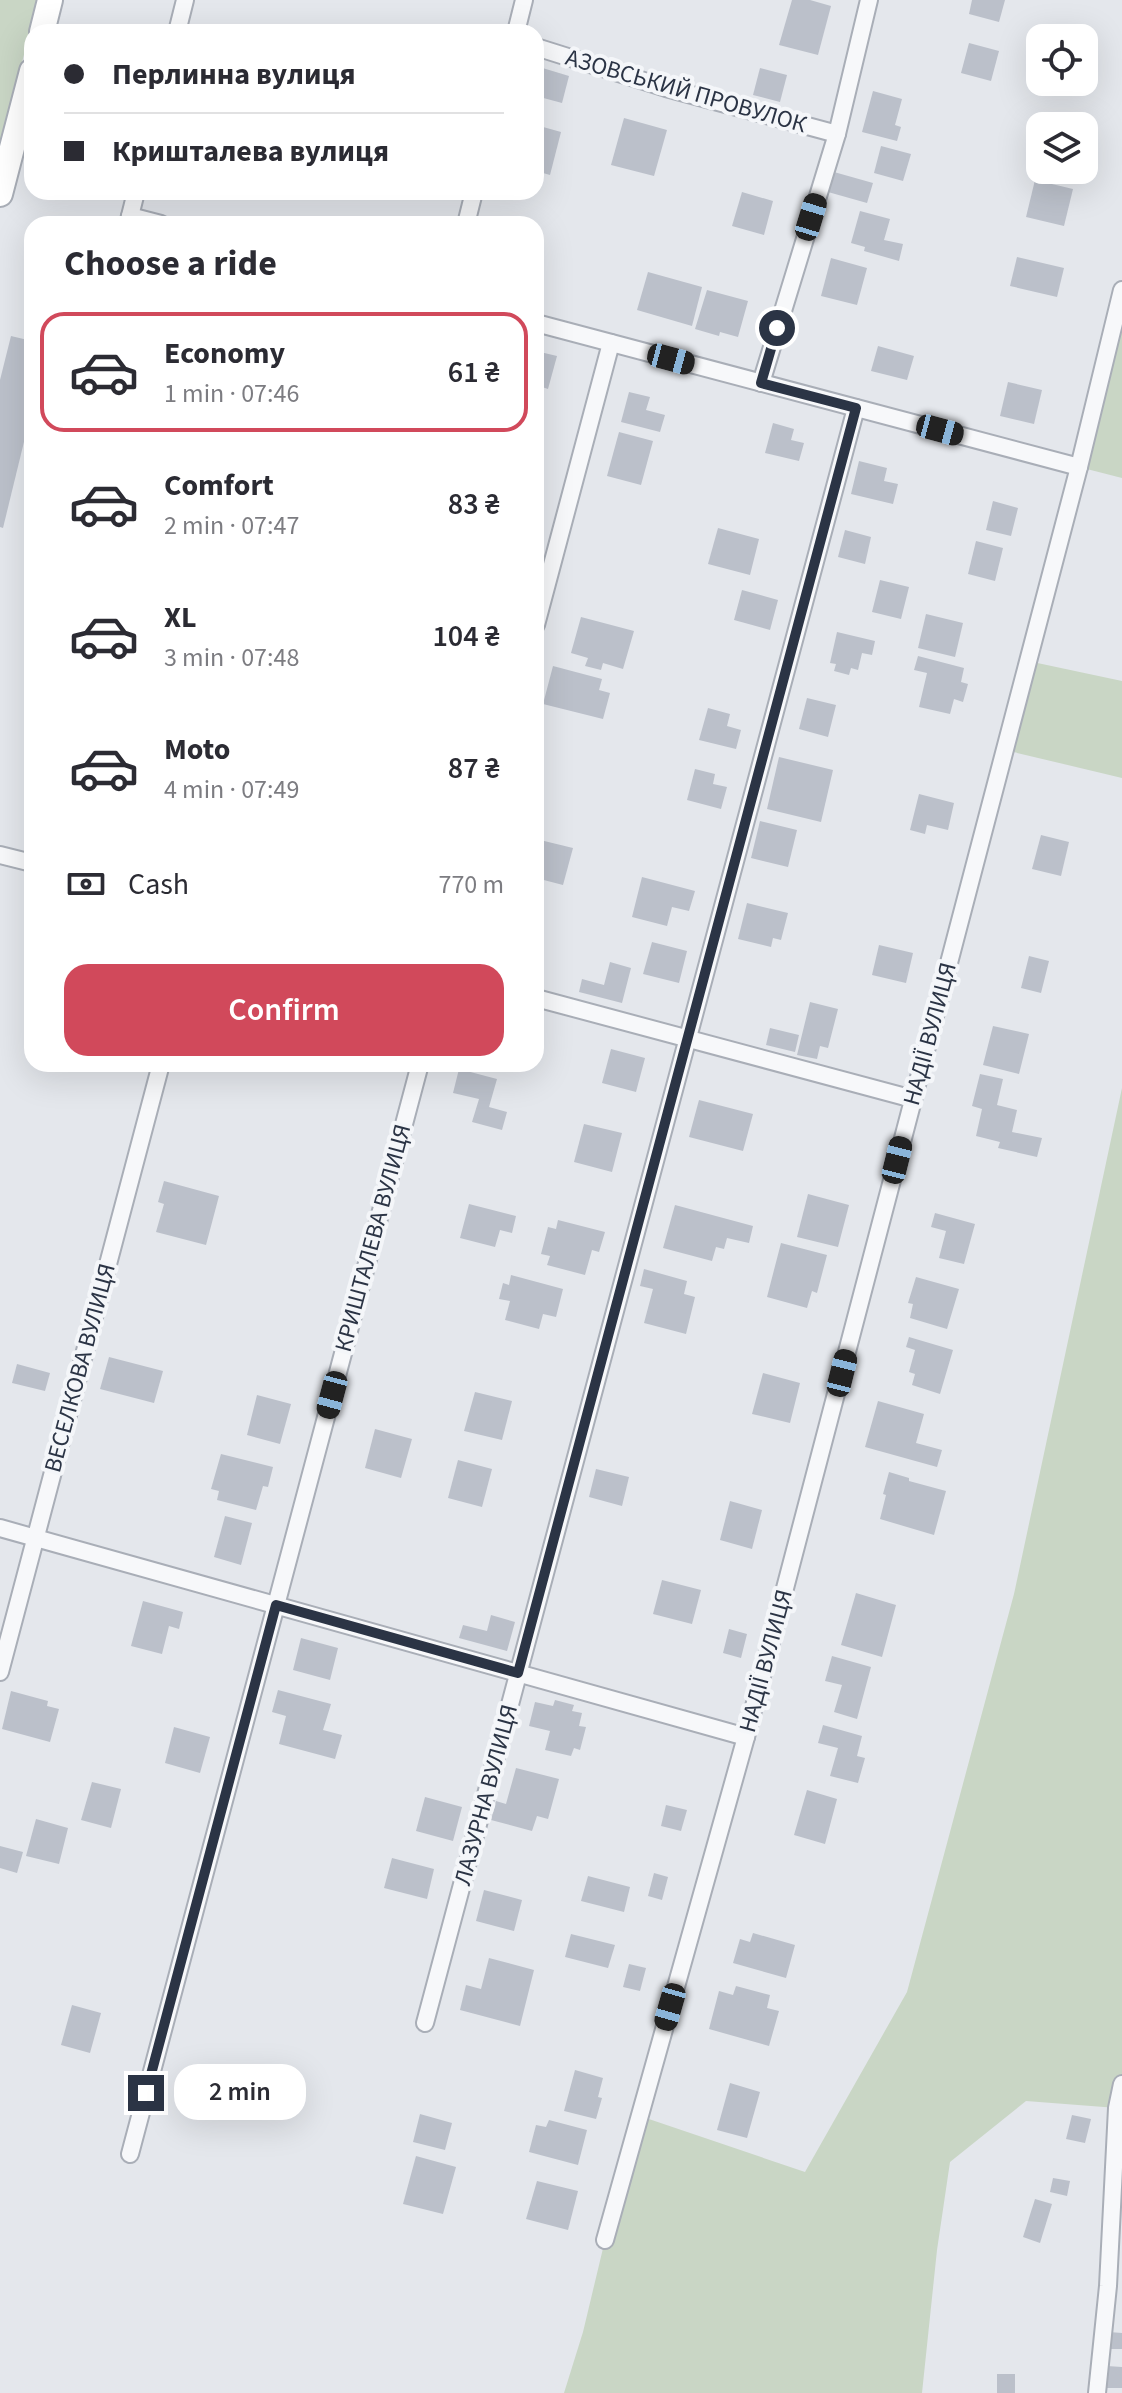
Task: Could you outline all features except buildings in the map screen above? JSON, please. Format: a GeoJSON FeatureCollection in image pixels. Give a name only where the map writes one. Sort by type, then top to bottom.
{"type":"FeatureCollection","features":[{"type":"Feature","properties":{"kind":"street"},"geometry":{"type":"LineString","coordinates":[[44,24],[50,0]]}},
{"type":"Feature","properties":{"kind":"street"},"geometry":{"type":"LineString","coordinates":[[179,24],[185,0]]}},
{"type":"Feature","properties":{"kind":"street"},"geometry":{"type":"LineString","coordinates":[[518,24],[524,0]]}},
{"type":"Feature","properties":{"kind":"street"},"geometry":{"type":"LineString","coordinates":[[761,383],[837,134],[869,0]]}},
{"type":"Feature","properties":{"kind":"street","name":"АЗОВСЬКИЙ ПРОВУЛОК"},"geometry":{"type":"LineString","coordinates":[[544,50],[666,88],[837,134]]}},
{"type":"Feature","properties":{"kind":"street"},"geometry":{"type":"LineString","coordinates":[[0,194],[24,102]]}},
{"type":"Feature","properties":{"kind":"street","name":"НАДІЇ ВУЛИЦЯ"},"geometry":{"type":"LineString","coordinates":[[605,2240],[746,1737],[1079,467],[1122,290]]}},
{"type":"Feature","properties":{"kind":"street"},"geometry":{"type":"LineString","coordinates":[[544,325],[1079,467]]}},
{"type":"Feature","properties":{"kind":"street"},"geometry":{"type":"LineString","coordinates":[[544,595],[611,343]]}},
{"type":"Feature","properties":{"kind":"street","name":"ЛАЗУРНА ВУЛИЦЯ"},"geometry":{"type":"LineString","coordinates":[[425,2023],[856,408]]}},
{"type":"Feature","properties":{"kind":"street"},"geometry":{"type":"LineString","coordinates":[[0,855],[24,861]]}},
{"type":"Feature","properties":{"kind":"street"},"geometry":{"type":"LineString","coordinates":[[544,1000],[913,1099]]}},
{"type":"Feature","properties":{"kind":"street","name":"ВЕСЕЛКОВА ВУЛИЦЯ"},"geometry":{"type":"LineString","coordinates":[[0,1672],[159,1072]]}},
{"type":"Feature","properties":{"kind":"street","name":"КРИШТАЛЕВА ВУЛИЦЯ"},"geometry":{"type":"LineString","coordinates":[[130,2154],[418,1072]]}},
{"type":"Feature","properties":{"kind":"street"},"geometry":{"type":"LineString","coordinates":[[0,1528],[746,1737]]}},
{"type":"Feature","properties":{"kind":"street"},"geometry":{"type":"LineString","coordinates":[[1097,2393],[1108,2286],[1117,2108],[1122,2084]]}},
{"type":"Feature","properties":{"kind":"green space"},"geometry":{"type":"Polygon","coordinates":[[[0,0],[38,0],[32,24],[24,24],[24,55],[0,148],[0,0]]]}},
{"type":"Feature","properties":{"kind":"green space"},"geometry":{"type":"Polygon","coordinates":[[[1122,290],[1122,478],[1079,467],[1122,290]]]}},
{"type":"Feature","properties":{"kind":"green space"},"geometry":{"type":"Polygon","coordinates":[[[1028,661],[1122,681],[1122,778],[1005,750],[1028,661]]]}},
{"type":"Feature","properties":{"kind":"green space"},"geometry":{"type":"Polygon","coordinates":[[[1122,1088],[1122,2084],[1117,2108],[1026,2101],[950,2162],[922,2393],[564,2393],[640,2116],[805,2172],[907,1992],[1014,1594],[1122,1088]]]}},
{"type":"Feature","properties":{"kind":"route"},"geometry":{"type":"LineString","coordinates":[[146,2093],[276,1605],[518,1673],[856,408],[761,383],[777,328]]}}]}
